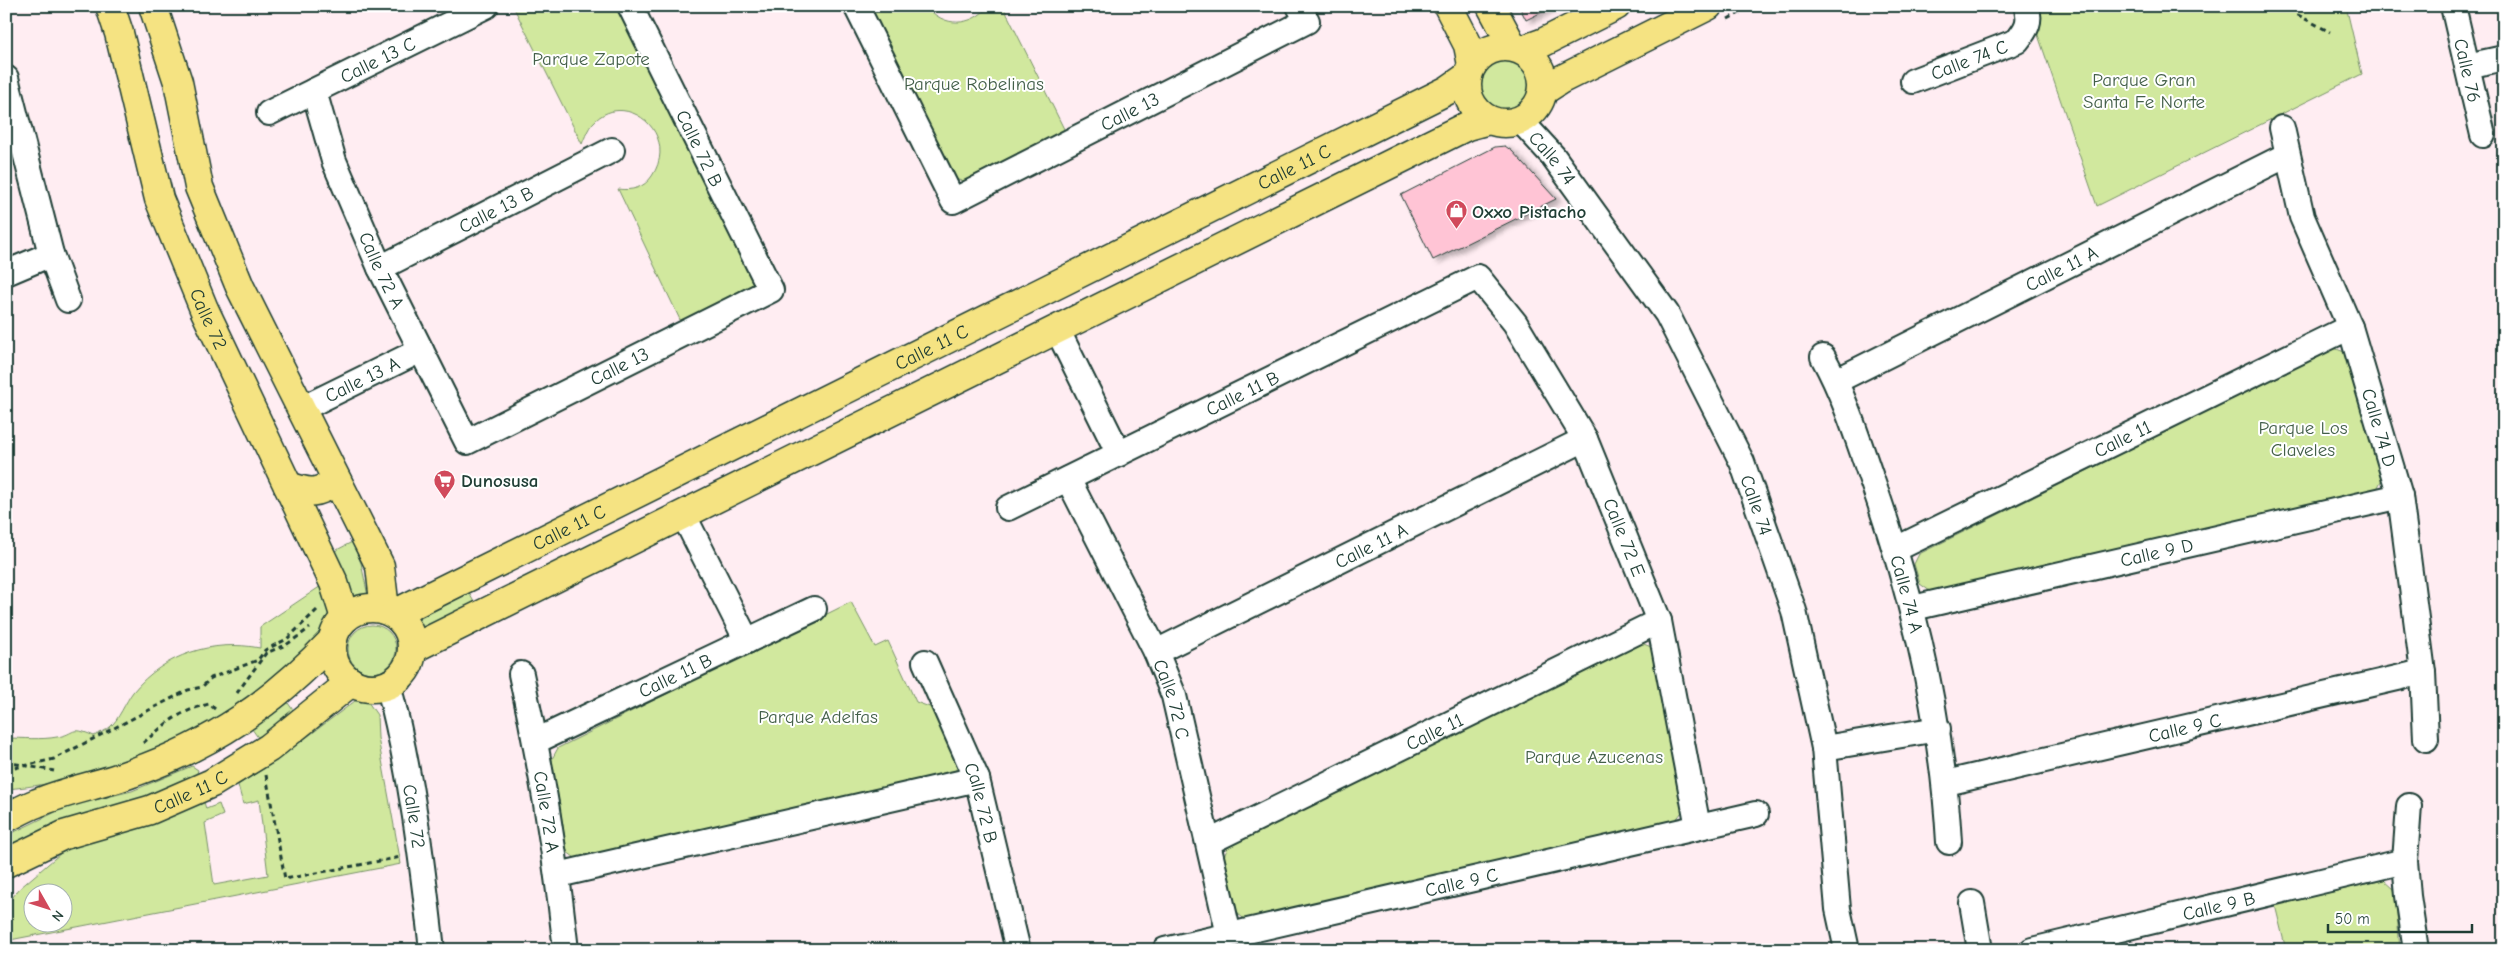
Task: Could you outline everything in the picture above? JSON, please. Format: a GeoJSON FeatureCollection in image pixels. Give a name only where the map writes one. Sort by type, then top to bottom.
{"type":"FeatureCollection","features":[{"type":"Feature","properties":{"kind":"main road","name":"Calle 72"},"geometry":{"type":"LineString","coordinates":[[110,6],[119,33],[159,199],[204,309],[334,583],[326,618]]}},
{"type":"Feature","properties":{"kind":"main road"},"geometry":{"type":"LineString","coordinates":[[153,6],[178,82],[199,187],[240,287],[380,566],[389,612],[407,629],[412,649],[402,674],[388,684],[369,688],[351,682],[338,668],[334,659],[326,618],[360,610],[389,612]]}},
{"type":"Feature","properties":{"kind":"main road"},"geometry":{"type":"LineString","coordinates":[[1453,8],[1468,45],[1469,97],[1477,110],[1489,120],[1499,123],[1520,120],[1535,108],[1543,91],[1541,71],[1530,55],[1517,48],[1491,6]]}},
{"type":"Feature","properties":{"kind":"main road"},"geometry":{"type":"LineString","coordinates":[[1470,71],[1490,49],[1502,46],[1517,48],[1542,43],[1616,6]]}},
{"type":"Feature","properties":{"kind":"main road"},"geometry":{"type":"LineString","coordinates":[[1543,91],[1560,80],[1708,6]]}},
{"type":"Feature","properties":{"kind":"main road","name":"Calle 11 C"},"geometry":{"type":"LineString","coordinates":[[389,612],[487,568],[1448,90],[1470,71]]}},
{"type":"Feature","properties":{"kind":"main road","name":"Calle 11 C"},"geometry":{"type":"LineString","coordinates":[[412,649],[1467,126],[1489,120]]}},
{"type":"Feature","properties":{"kind":"main road"},"geometry":{"type":"LineString","coordinates":[[1383,122],[1394,129],[1399,136],[1400,148],[1396,161]]}},
{"type":"Feature","properties":{"kind":"main road"},"geometry":{"type":"LineString","coordinates":[[953,336],[972,371]]}},
{"type":"Feature","properties":{"kind":"main road"},"geometry":{"type":"LineString","coordinates":[[915,355],[933,390]]}},
{"type":"Feature","properties":{"kind":"main road"},"geometry":{"type":"LineString","coordinates":[[881,372],[898,407]]}},
{"type":"Feature","properties":{"kind":"main road"},"geometry":{"type":"LineString","coordinates":[[288,486],[304,491],[317,492],[337,481]]}},
{"type":"Feature","properties":{"kind":"main road"},"geometry":{"type":"LineString","coordinates":[[487,568],[505,603]]}},
{"type":"Feature","properties":{"kind":"main road","name":"Calle 11 C"},"geometry":{"type":"LineString","coordinates":[[6,818],[36,803],[132,773],[201,744],[233,716],[279,692],[306,669],[326,618]]}},
{"type":"Feature","properties":{"kind":"main road","name":"Calle 11 C"},"geometry":{"type":"LineString","coordinates":[[16,858],[64,835],[150,810],[220,780],[257,757],[351,682]]}},
{"type":"Feature","properties":{"kind":"main road"},"geometry":{"type":"LineString","coordinates":[[201,744],[220,780]]}},
{"type":"Feature","properties":{"kind":"main road"},"geometry":{"type":"LineString","coordinates":[[6,802],[36,803]]}},
{"type":"Feature","properties":{"kind":"main road"},"geometry":{"type":"LineString","coordinates":[[6,880],[16,858]]}},
{"type":"Feature","properties":{"kind":"street","name":"Calle 13 C"},"geometry":{"type":"LineString","coordinates":[[270,113],[486,6]]}},
{"type":"Feature","properties":{"kind":"street","name":"Calle 72 B"},"geometry":{"type":"LineString","coordinates":[[630,6],[771,290]]}},
{"type":"Feature","properties":{"kind":"street","name":"Calle 13"},"geometry":{"type":"LineString","coordinates":[[856,6],[953,201],[1303,14]]}},
{"type":"Feature","properties":{"kind":"street","name":"Calle 74 C"},"geometry":{"type":"LineString","coordinates":[[1913,81],[2016,41],[2026,31],[2030,16],[2026,6]]}},
{"type":"Feature","properties":{"kind":"street","name":"Calle 76"},"geometry":{"type":"LineString","coordinates":[[2453,6],[2483,135]]}},
{"type":"Feature","properties":{"kind":"street"},"geometry":{"type":"LineString","coordinates":[[2467,66],[2504,58]]}},
{"type":"Feature","properties":{"kind":"street"},"geometry":{"type":"LineString","coordinates":[[6,78],[51,254],[68,300]]}},
{"type":"Feature","properties":{"kind":"street","name":"Calle 72 A"},"geometry":{"type":"LineString","coordinates":[[314,91],[334,161],[380,268],[467,442]]}},
{"type":"Feature","properties":{"kind":"street","name":"Calle 74"},"geometry":{"type":"LineString","coordinates":[[1520,120],[1553,156],[1667,314],[1742,462],[1794,610],[1824,748],[1838,909],[1847,950]]}},
{"type":"Feature","properties":{"kind":"street","name":"Calle 74 D"},"geometry":{"type":"LineString","coordinates":[[2282,128],[2302,217],[2350,327],[2400,496],[2423,672],[2426,739]]}},
{"type":"Feature","properties":{"kind":"street","name":"Calle 13 B"},"geometry":{"type":"LineString","coordinates":[[380,268],[612,150]]}},
{"type":"Feature","properties":{"kind":"street","name":"Calle 11 A"},"geometry":{"type":"LineString","coordinates":[[1836,381],[2287,155]]}},
{"type":"Feature","properties":{"kind":"street"},"geometry":{"type":"LineString","coordinates":[[6,273],[51,254]]}},
{"type":"Feature","properties":{"kind":"street","name":"Calle 72 E"},"geometry":{"type":"LineString","coordinates":[[1478,277],[1515,323],[1585,439],[1660,621],[1698,827]]}},
{"type":"Feature","properties":{"kind":"street","name":"Calle 11 B"},"geometry":{"type":"LineString","coordinates":[[1008,508],[1478,277]]}},
{"type":"Feature","properties":{"kind":"street","name":"Calle 13"},"geometry":{"type":"LineString","coordinates":[[467,442],[771,290]]}},
{"type":"Feature","properties":{"kind":"street","name":"Calle 11"},"geometry":{"type":"LineString","coordinates":[[1896,549],[2350,327]]}},
{"type":"Feature","properties":{"kind":"street"},"geometry":{"type":"LineString","coordinates":[[1057,329],[1119,454]]}},
{"type":"Feature","properties":{"kind":"street","name":"Calle 13 A"},"geometry":{"type":"LineString","coordinates":[[301,409],[421,350]]}},
{"type":"Feature","properties":{"kind":"street","name":"Calle 74 A"},"geometry":{"type":"LineString","coordinates":[[1822,357],[1836,381],[1896,549],[1913,608],[1938,729],[1946,783],[1949,842]]}},
{"type":"Feature","properties":{"kind":"street","name":"Calle 11 A"},"geometry":{"type":"LineString","coordinates":[[1156,652],[1585,439]]}},
{"type":"Feature","properties":{"kind":"street","name":"Calle 72 C"},"geometry":{"type":"LineString","coordinates":[[1068,479],[1156,652],[1174,696],[1229,935]]}},
{"type":"Feature","properties":{"kind":"street","name":"Calle 9 D"},"geometry":{"type":"LineString","coordinates":[[1913,608],[2400,496]]}},
{"type":"Feature","properties":{"kind":"street"},"geometry":{"type":"LineString","coordinates":[[683,514],[747,640]]}},
{"type":"Feature","properties":{"kind":"street","name":"Calle 11 B"},"geometry":{"type":"LineString","coordinates":[[536,741],[814,609]]}},
{"type":"Feature","properties":{"kind":"street","name":"Calle 11"},"geometry":{"type":"LineString","coordinates":[[1209,842],[1660,621]]}},
{"type":"Feature","properties":{"kind":"street","name":"Calle 72 B"},"geometry":{"type":"LineString","coordinates":[[925,662],[977,779],[1018,950]]}},
{"type":"Feature","properties":{"kind":"street","name":"Calle 9 C"},"geometry":{"type":"LineString","coordinates":[[1946,783],[2423,672]]}},
{"type":"Feature","properties":{"kind":"street","name":"Calle 72 A"},"geometry":{"type":"LineString","coordinates":[[521,674],[536,741],[558,875],[566,950]]}},
{"type":"Feature","properties":{"kind":"street","name":"Calle 72"},"geometry":{"type":"LineString","coordinates":[[388,684],[400,732],[422,853],[432,950]]}},
{"type":"Feature","properties":{"kind":"street"},"geometry":{"type":"LineString","coordinates":[[1824,748],[1938,729]]}},
{"type":"Feature","properties":{"kind":"street"},"geometry":{"type":"LineString","coordinates":[[558,875],[977,779]]}},
{"type":"Feature","properties":{"kind":"street"},"geometry":{"type":"LineString","coordinates":[[2409,806],[2405,861],[2416,950]]}},
{"type":"Feature","properties":{"kind":"street","name":"Calle 9 C"},"geometry":{"type":"LineString","coordinates":[[1165,950],[1756,814]]}},
{"type":"Feature","properties":{"kind":"street","name":"Calle 9 B"},"geometry":{"type":"LineString","coordinates":[[2032,950],[2405,861]]}},
{"type":"Feature","properties":{"kind":"street"},"geometry":{"type":"LineString","coordinates":[[1972,903],[1980,950]]}},
{"type":"Feature","properties":{"kind":"path"},"geometry":{"type":"LineString","coordinates":[[2294,6],[2298,14],[2330,32]]}},
{"type":"Feature","properties":{"kind":"path"},"geometry":{"type":"LineString","coordinates":[[6,770],[54,758],[188,690],[202,688],[211,678],[258,660],[265,650],[287,639],[297,627],[316,612],[326,618],[286,645],[266,653],[237,691],[233,716],[221,712],[209,704],[184,711],[156,730],[139,746]]}},
{"type":"Feature","properties":{"kind":"path"},"geometry":{"type":"LineString","coordinates":[[257,757],[266,772],[285,879],[422,853]]}},
{"type":"Feature","properties":{"kind":"path"},"geometry":{"type":"LineString","coordinates":[[6,762],[24,767],[63,771]]}},
{"type":"Feature","properties":{"kind":"green space","name":"Parque Zapote"},"geometry":{"type":"Polygon","coordinates":[[[513,6],[618,6],[754,279],[750,290],[682,324],[618,189],[628,190],[637,188],[652,176],[659,160],[659,145],[654,131],[645,120],[633,113],[619,110],[606,113],[593,123],[582,144],[513,6]]]}},
{"type":"Feature","properties":{"kind":"green space","name":"Parque Robelinas"},"geometry":{"type":"Polygon","coordinates":[[[868,6],[926,6],[941,18],[958,22],[974,18],[989,6],[1003,6],[1066,133],[966,182],[954,179],[868,6]]]}},
{"type":"Feature","properties":{"kind":"green space","name":"Parque Gran Santa Fe Norte"},"geometry":{"type":"Polygon","coordinates":[[[2028,6],[2346,6],[2362,74],[2097,206],[2028,6]]]}},
{"type":"Feature","properties":{"kind":"green space"},"geometry":{"type":"Polygon","coordinates":[[[1505,61],[1514,63],[1522,68],[1527,76],[1529,85],[1527,94],[1522,102],[1514,107],[1505,109],[1496,107],[1488,102],[1483,94],[1481,85],[1483,76],[1488,68],[1496,63],[1505,61]]]}},
{"type":"Feature","properties":{"kind":"green space","name":"Parque Los Claveles"},"geometry":{"type":"Polygon","coordinates":[[[2334,348],[2347,353],[2366,412],[2382,479],[2377,489],[1930,591],[1920,584],[1914,564],[1919,554],[2334,348]]]}},
{"type":"Feature","properties":{"kind":"green space"},"geometry":{"type":"Polygon","coordinates":[[[352,542],[361,563],[368,596],[350,601],[333,552],[352,542]]]}},
{"type":"Feature","properties":{"kind":"green space"},"geometry":{"type":"Polygon","coordinates":[[[321,586],[330,617],[328,623],[292,667],[230,713],[195,733],[121,765],[83,776],[6,789],[6,738],[51,738],[63,736],[74,731],[94,736],[107,730],[119,716],[133,692],[159,668],[190,652],[207,648],[242,646],[260,648],[260,627],[321,586]]]}},
{"type":"Feature","properties":{"kind":"green space"},"geometry":{"type":"Polygon","coordinates":[[[469,593],[474,602],[419,630],[415,621],[469,593]]]}},
{"type":"Feature","properties":{"kind":"green space","name":"Parque Adelfas"},"geometry":{"type":"Polygon","coordinates":[[[851,602],[875,647],[888,641],[916,702],[935,709],[961,760],[954,773],[578,860],[567,852],[552,759],[558,748],[851,602]]]}},
{"type":"Feature","properties":{"kind":"green space"},"geometry":{"type":"Polygon","coordinates":[[[372,625],[381,627],[389,632],[394,640],[396,649],[394,658],[389,666],[381,671],[372,673],[363,671],[355,666],[350,658],[348,649],[350,640],[355,632],[363,627],[372,625]]]}},
{"type":"Feature","properties":{"kind":"green space","name":"Parque Azucenas"},"geometry":{"type":"Polygon","coordinates":[[[1641,643],[1654,648],[1684,809],[1676,820],[1246,920],[1235,912],[1223,859],[1228,847],[1641,643]]]}},
{"type":"Feature","properties":{"kind":"green space"},"geometry":{"type":"Polygon","coordinates":[[[355,701],[368,702],[377,715],[378,738],[401,864],[72,928],[72,884],[25,884],[61,853],[80,842],[154,824],[204,802],[206,809],[219,804],[223,815],[205,823],[214,885],[268,875],[259,800],[243,804],[238,785],[271,764],[355,701]]]}},
{"type":"Feature","properties":{"kind":"green space"},"geometry":{"type":"Polygon","coordinates":[[[288,703],[295,713],[259,739],[252,729],[288,703]]]}},
{"type":"Feature","properties":{"kind":"green space"},"geometry":{"type":"Polygon","coordinates":[[[192,766],[198,770],[196,776],[159,793],[50,825],[6,848],[6,836],[68,806],[132,791],[192,766]]]}},
{"type":"Feature","properties":{"kind":"green space"},"geometry":{"type":"Polygon","coordinates":[[[2384,880],[2395,890],[2400,950],[2286,950],[2275,905],[2384,880]]]}},
{"type":"Feature","properties":{"kind":"green space"},"geometry":{"type":"Polygon","coordinates":[[[22,886],[22,934],[41,934],[10,940],[6,943],[6,906],[22,886]]]}},
{"type":"Feature","properties":{"kind":"building"},"geometry":{"type":"Polygon","coordinates":[[[1519,6],[1554,6],[1526,20],[1519,6]]]}},
{"type":"Feature","properties":{"kind":"building","name":"Oxxo Pistacho"},"geometry":{"type":"Polygon","coordinates":[[[1505,146],[1512,151],[1556,199],[1433,260],[1401,195],[1495,147],[1505,146]]]}},
{"type":"Feature","properties":{"kind":"place","name":"Oxxo Pistacho"},"geometry":{"type":"Point","coordinates":[1456,230]}},
{"type":"Feature","properties":{"kind":"place","name":"Dunosusa"},"geometry":{"type":"Point","coordinates":[445,499]}}]}
